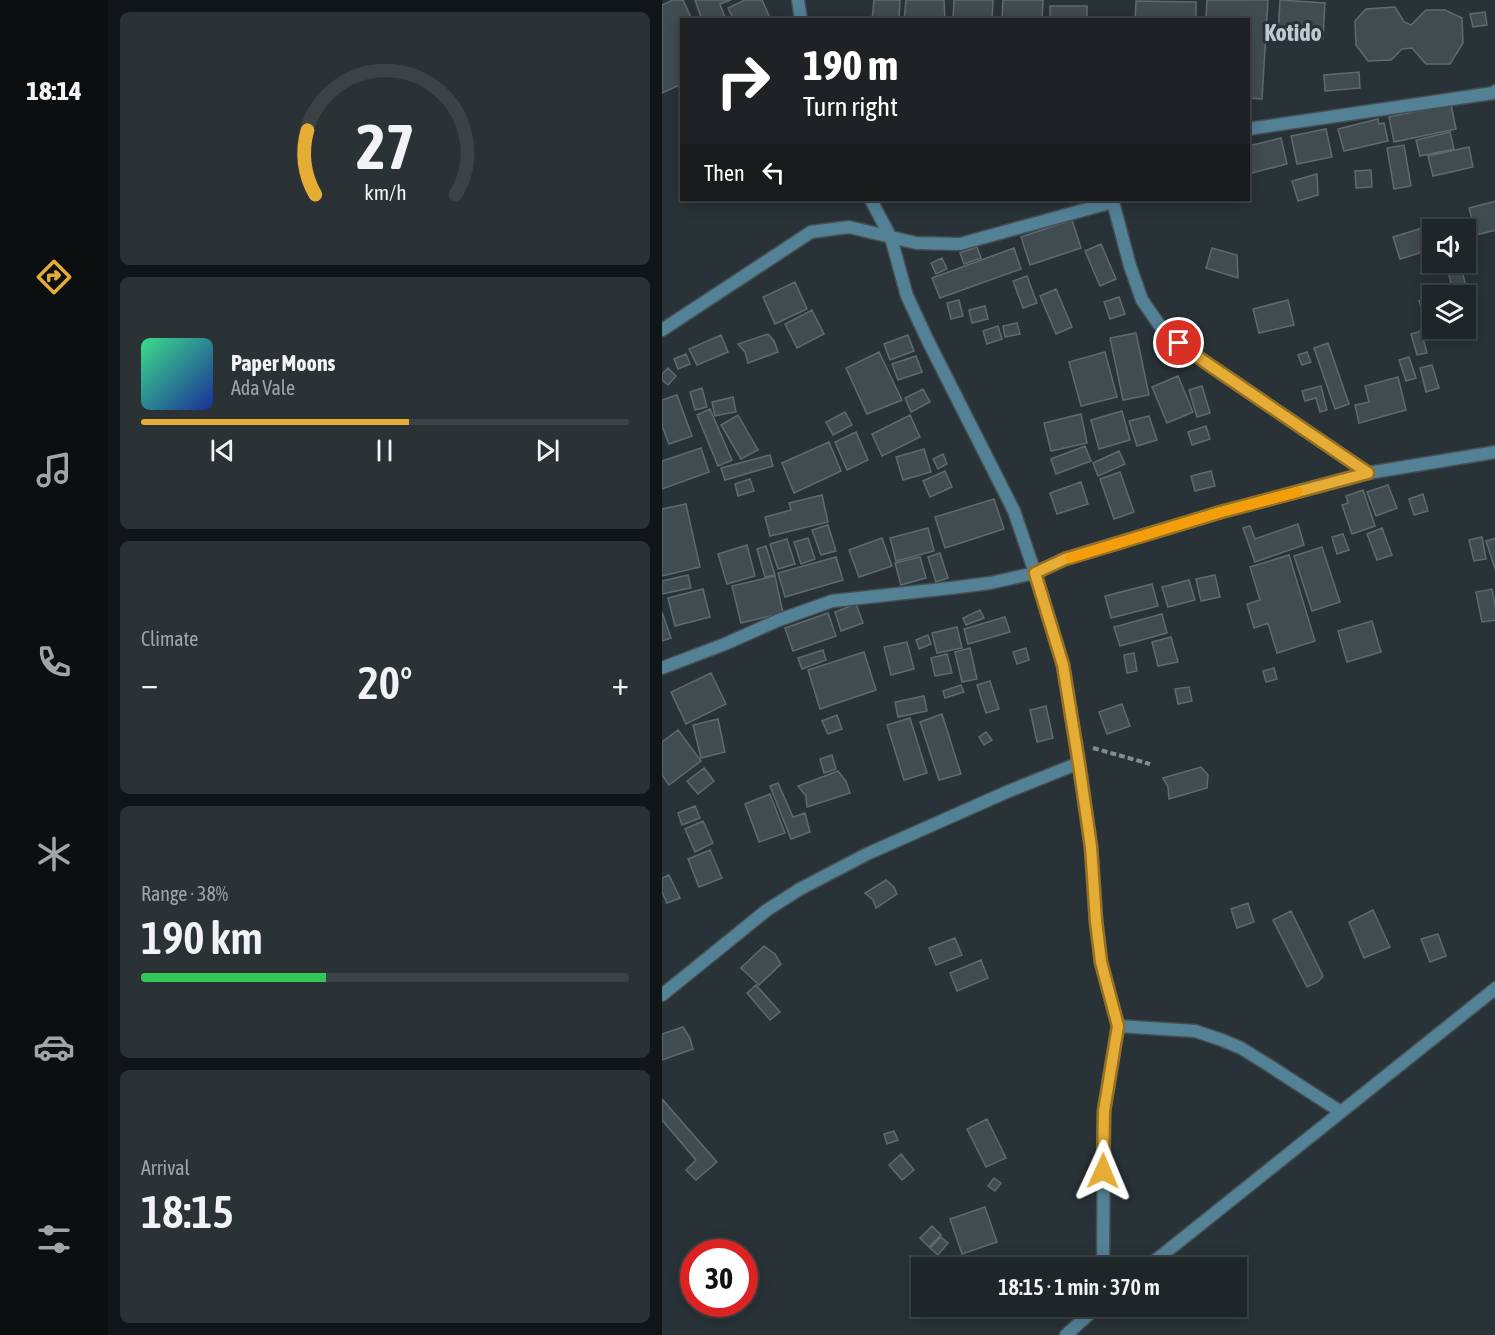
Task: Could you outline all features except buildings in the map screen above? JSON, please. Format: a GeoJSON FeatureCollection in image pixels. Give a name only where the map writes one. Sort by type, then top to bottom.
{"type":"FeatureCollection","features":[{"type":"Feature","properties":{"kind":"street"},"geometry":{"type":"LineString","coordinates":[[798,0],[801,18]]}},
{"type":"Feature","properties":{"kind":"street"},"geometry":{"type":"LineString","coordinates":[[1250,129],[1496,91]]}},
{"type":"Feature","properties":{"kind":"street"},"geometry":{"type":"LineString","coordinates":[[872,201],[891,238],[907,296],[1014,512],[1063,665],[1091,847],[1101,962],[1118,1026],[1104,1111],[1103,1257]]}},
{"type":"Feature","properties":{"kind":"street"},"geometry":{"type":"LineString","coordinates":[[662,330],[811,232],[849,227],[916,243],[960,244],[1113,201],[1130,266],[1142,300],[1165,333],[1368,473]]}},
{"type":"Feature","properties":{"kind":"street"},"geometry":{"type":"LineString","coordinates":[[662,668],[832,601],[990,583],[1035,573],[1065,559],[1210,515],[1368,473],[1496,452]]}},
{"type":"Feature","properties":{"kind":"street"},"geometry":{"type":"LineString","coordinates":[[662,994],[767,910],[800,888],[918,831],[1079,764]]}},
{"type":"Feature","properties":{"kind":"street"},"geometry":{"type":"LineString","coordinates":[[1160,1257],[1496,988]]}},
{"type":"Feature","properties":{"kind":"street"},"geometry":{"type":"LineString","coordinates":[[1118,1026],[1195,1031],[1222,1040],[1241,1048],[1341,1112]]}},
{"type":"Feature","properties":{"kind":"street"},"geometry":{"type":"LineString","coordinates":[[1066,1335],[1086,1317]]}},
{"type":"Feature","properties":{"kind":"path"},"geometry":{"type":"LineString","coordinates":[[1076,742],[1150,764]]}},
{"type":"Feature","properties":{"kind":"slow traffic"},"geometry":{"type":"LineString","coordinates":[[1070,558],[1221,512],[1298,492]]}},
{"type":"Feature","properties":{"kind":"district","name":"Kotido"},"geometry":{"type":"Point","coordinates":[1293,32]}},
{"type":"Feature","properties":{"kind":"route"},"geometry":{"type":"LineString","coordinates":[[1103,1171],[1104,1111],[1118,1026],[1101,962],[1091,847],[1063,665],[1035,573],[1065,559],[1221,512],[1368,473],[1179,343]]}}]}
